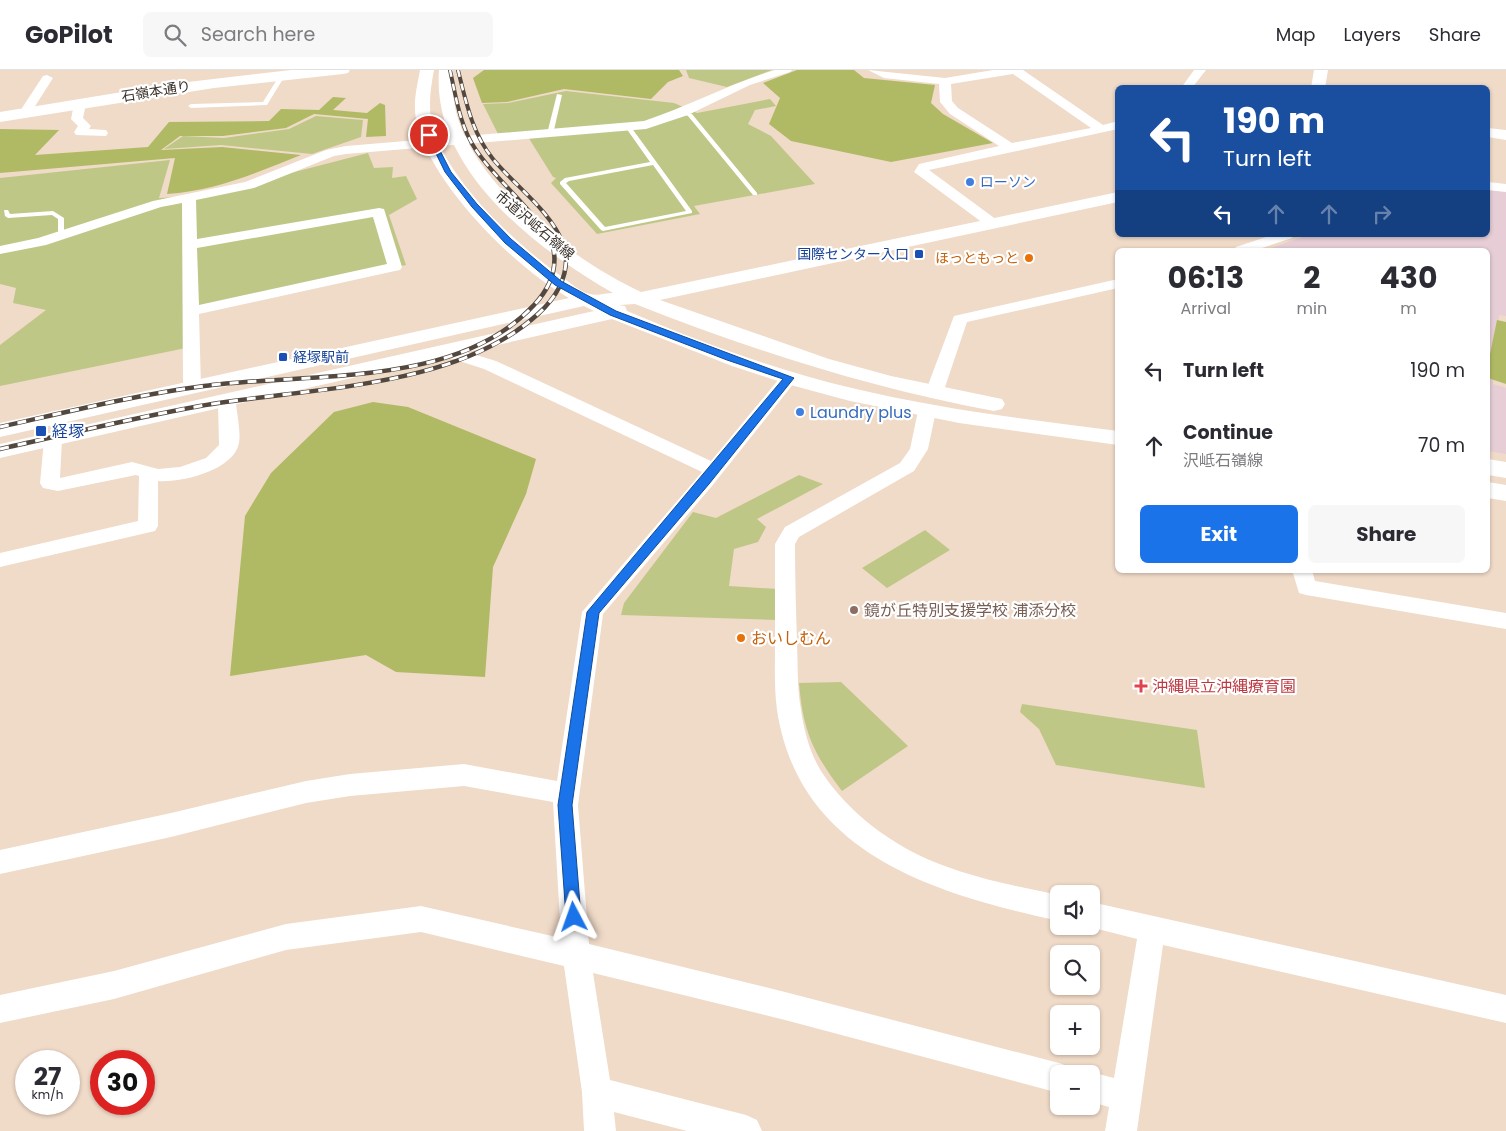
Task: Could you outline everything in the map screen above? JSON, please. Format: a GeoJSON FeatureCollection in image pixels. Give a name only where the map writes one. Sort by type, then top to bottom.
{"type":"FeatureCollection","features":[{"type":"Feature","properties":{"kind":"main road","name":"石嶺本通り"},"geometry":{"type":"LineString","coordinates":[[0,117],[187,85],[282,74],[343,70]]}},
{"type":"Feature","properties":{"kind":"street"},"geometry":{"type":"LineString","coordinates":[[427,70],[423,97],[424,118],[429,135],[448,172],[474,206],[508,241],[558,283],[586,300],[613,313],[735,360],[850,395],[930,402],[1002,405],[1115,420]]}},
{"type":"Feature","properties":{"kind":"street","name":"市道沢岻石嶺線"},"geometry":{"type":"LineString","coordinates":[[446,70],[445,93],[451,122],[467,156],[485,181],[516,213],[548,240],[595,274],[639,298]]}},
{"type":"Feature","properties":{"kind":"street"},"geometry":{"type":"LineString","coordinates":[[0,250],[61,236],[158,204],[249,185],[332,153],[365,148],[629,128],[657,122],[684,112],[746,83],[786,70]]}},
{"type":"Feature","properties":{"kind":"street"},"geometry":{"type":"LineString","coordinates":[[874,70],[884,75],[945,81],[1015,70],[1101,129]]}},
{"type":"Feature","properties":{"kind":"street"},"geometry":{"type":"LineString","coordinates":[[1188,85],[1200,70]]}},
{"type":"Feature","properties":{"kind":"street"},"geometry":{"type":"LineString","coordinates":[[1318,85],[1321,70]]}},
{"type":"Feature","properties":{"kind":"street"},"geometry":{"type":"LineString","coordinates":[[28,108],[47,78]]}},
{"type":"Feature","properties":{"kind":"street"},"geometry":{"type":"LineString","coordinates":[[945,81],[946,102],[954,111],[1010,147]]}},
{"type":"Feature","properties":{"kind":"street"},"geometry":{"type":"LineString","coordinates":[[80,104],[76,118],[85,126],[80,132],[102,133]]}},
{"type":"Feature","properties":{"kind":"street"},"geometry":{"type":"LineString","coordinates":[[992,223],[921,172],[924,167],[1115,126]]}},
{"type":"Feature","properties":{"kind":"street"},"geometry":{"type":"LineString","coordinates":[[1490,133],[1506,135]]}},
{"type":"Feature","properties":{"kind":"street"},"geometry":{"type":"LineString","coordinates":[[1490,186],[1506,188]]}},
{"type":"Feature","properties":{"kind":"street"},"geometry":{"type":"LineString","coordinates":[[189,198],[192,387]]}},
{"type":"Feature","properties":{"kind":"street"},"geometry":{"type":"LineString","coordinates":[[0,430],[586,300],[639,298],[1115,198]]}},
{"type":"Feature","properties":{"kind":"street"},"geometry":{"type":"LineString","coordinates":[[189,245],[379,212],[395,267],[192,311]]}},
{"type":"Feature","properties":{"kind":"street"},"geometry":{"type":"LineString","coordinates":[[1247,248],[1281,237]]}},
{"type":"Feature","properties":{"kind":"street"},"geometry":{"type":"LineString","coordinates":[[720,328],[706,313],[706,304],[715,291],[736,279]]}},
{"type":"Feature","properties":{"kind":"street"},"geometry":{"type":"LineString","coordinates":[[1050,906],[981,891],[936,876],[900,859],[868,837],[837,808],[813,779],[800,753],[791,721],[786,689],[785,544],[792,532],[907,467],[919,449],[930,402],[960,320],[1115,284]]}},
{"type":"Feature","properties":{"kind":"street"},"geometry":{"type":"LineString","coordinates":[[0,452],[227,403],[613,313],[639,298]]}},
{"type":"Feature","properties":{"kind":"street"},"geometry":{"type":"LineString","coordinates":[[639,298],[757,344],[850,373],[930,402],[1115,437]]}},
{"type":"Feature","properties":{"kind":"street"},"geometry":{"type":"LineString","coordinates":[[447,351],[490,365],[714,470]]}},
{"type":"Feature","properties":{"kind":"street"},"geometry":{"type":"LineString","coordinates":[[600,1131],[597,1092],[576,955],[565,805],[593,612],[714,470],[789,378]]}},
{"type":"Feature","properties":{"kind":"street"},"geometry":{"type":"LineString","coordinates":[[53,440],[50,483],[58,485],[132,468],[142,469],[149,474],[168,476],[203,467],[219,458],[230,443],[227,403]]}},
{"type":"Feature","properties":{"kind":"street"},"geometry":{"type":"LineString","coordinates":[[1490,467],[1506,470]]}},
{"type":"Feature","properties":{"kind":"street"},"geometry":{"type":"LineString","coordinates":[[0,560],[148,526],[149,474]]}},
{"type":"Feature","properties":{"kind":"street"},"geometry":{"type":"LineString","coordinates":[[1490,490],[1506,493]]}},
{"type":"Feature","properties":{"kind":"street"},"geometry":{"type":"LineString","coordinates":[[1303,573],[1306,587],[1506,620]]}},
{"type":"Feature","properties":{"kind":"street"},"geometry":{"type":"LineString","coordinates":[[0,862],[172,825],[306,792],[350,785],[464,775],[566,794]]}},
{"type":"Feature","properties":{"kind":"street"},"geometry":{"type":"LineString","coordinates":[[1100,917],[1506,1009]]}},
{"type":"Feature","properties":{"kind":"street"},"geometry":{"type":"LineString","coordinates":[[0,1009],[114,985],[286,937],[421,919],[785,1006],[1050,1076]]}},
{"type":"Feature","properties":{"kind":"street"},"geometry":{"type":"LineString","coordinates":[[1121,1131],[1152,929]]}},
{"type":"Feature","properties":{"kind":"street"},"geometry":{"type":"LineString","coordinates":[[1100,1089],[1126,1096]]}},
{"type":"Feature","properties":{"kind":"street"},"geometry":{"type":"LineString","coordinates":[[597,1092],[746,1131]]}},
{"type":"Feature","properties":{"kind":"lane"},"geometry":{"type":"LineString","coordinates":[[191,106],[265,104],[282,74]]}},
{"type":"Feature","properties":{"kind":"lane"},"geometry":{"type":"LineString","coordinates":[[554,133],[551,130],[559,95]]}},
{"type":"Feature","properties":{"kind":"lane"},"geometry":{"type":"LineString","coordinates":[[684,112],[690,115],[755,194]]}},
{"type":"Feature","properties":{"kind":"lane"},"geometry":{"type":"LineString","coordinates":[[629,128],[690,212],[603,229],[562,183],[566,178],[653,163]]}},
{"type":"Feature","properties":{"kind":"lane"},"geometry":{"type":"LineString","coordinates":[[6,211],[8,216],[53,213],[61,218],[61,236]]}},
{"type":"Feature","properties":{"kind":"shaded area"},"geometry":{"type":"Polygon","coordinates":[[[1490,190],[1506,192],[1506,316],[1499,315],[1493,384],[1506,388],[1506,454],[1490,451],[1490,248],[1272,248],[1302,237],[1490,237],[1490,190]]]}},
{"type":"Feature","properties":{"kind":"green space"},"geometry":{"type":"Polygon","coordinates":[[[484,70],[679,70],[683,76],[668,82],[651,99],[564,89],[507,102],[482,103],[473,78],[484,70]]]}},
{"type":"Feature","properties":{"kind":"green space"},"geometry":{"type":"Polygon","coordinates":[[[686,70],[772,70],[727,87],[689,78],[686,70]]]}},
{"type":"Feature","properties":{"kind":"green space"},"geometry":{"type":"Polygon","coordinates":[[[797,70],[854,70],[864,78],[935,85],[931,103],[943,114],[993,143],[891,162],[791,141],[769,124],[780,98],[763,83],[797,70]]]}},
{"type":"Feature","properties":{"kind":"green space"},"geometry":{"type":"Polygon","coordinates":[[[566,91],[674,103],[697,113],[770,99],[776,106],[755,110],[748,124],[771,136],[815,184],[694,206],[700,214],[597,234],[551,183],[556,178],[553,177],[525,132],[498,134],[483,104],[508,103],[566,91]]]}},
{"type":"Feature","properties":{"kind":"green space"},"geometry":{"type":"Polygon","coordinates":[[[333,97],[346,98],[333,110],[367,113],[380,103],[385,105],[386,136],[366,137],[368,119],[314,114],[286,128],[223,136],[180,136],[161,150],[222,147],[301,155],[219,185],[167,194],[175,158],[0,173],[0,129],[59,130],[35,155],[148,147],[169,122],[269,121],[281,109],[319,110],[333,97]]]}},
{"type":"Feature","properties":{"kind":"green space"},"geometry":{"type":"Polygon","coordinates":[[[316,116],[363,120],[361,137],[312,154],[221,145],[164,149],[183,136],[224,138],[289,129],[316,116]]]}},
{"type":"Feature","properties":{"kind":"green space"},"geometry":{"type":"Polygon","coordinates":[[[368,153],[374,168],[393,167],[392,178],[406,176],[417,199],[389,215],[406,265],[185,308],[186,348],[0,386],[0,345],[46,310],[13,303],[16,288],[0,284],[0,178],[170,160],[159,198],[202,196],[368,153]]]}},
{"type":"Feature","properties":{"kind":"green space"},"geometry":{"type":"Polygon","coordinates":[[[1497,320],[1506,322],[1506,384],[1490,379],[1490,354],[1497,320]]]}},
{"type":"Feature","properties":{"kind":"green space"},"geometry":{"type":"Polygon","coordinates":[[[373,402],[408,407],[536,459],[526,494],[493,567],[485,677],[396,672],[366,655],[230,676],[245,516],[271,473],[334,412],[373,402]]]}},
{"type":"Feature","properties":{"kind":"green space"},"geometry":{"type":"Polygon","coordinates":[[[799,475],[823,484],[757,519],[766,527],[758,542],[734,549],[729,586],[778,589],[777,620],[621,615],[624,603],[693,512],[716,518],[799,475]]]}},
{"type":"Feature","properties":{"kind":"green space"},"geometry":{"type":"Polygon","coordinates":[[[925,530],[950,550],[887,588],[862,568],[925,530]]]}},
{"type":"Feature","properties":{"kind":"green space"},"geometry":{"type":"Polygon","coordinates":[[[841,682],[908,746],[842,791],[824,765],[811,741],[803,715],[799,683],[841,682]]]}},
{"type":"Feature","properties":{"kind":"green space"},"geometry":{"type":"Polygon","coordinates":[[[1022,704],[1197,730],[1205,788],[1056,765],[1039,729],[1020,712],[1022,704]]]}},
{"type":"Feature","properties":{"kind":"railway"},"geometry":{"type":"LineString","coordinates":[[450,70],[459,112],[466,132],[476,150],[495,174],[526,207],[552,245]]}},
{"type":"Feature","properties":{"kind":"railway"},"geometry":{"type":"LineString","coordinates":[[458,70],[471,117],[486,149],[550,221],[564,245]]}},
{"type":"Feature","properties":{"kind":"railway"},"geometry":{"type":"LineString","coordinates":[[0,427],[152,394],[245,382],[379,372],[423,364],[464,351],[502,332],[534,305],[545,292],[554,269],[552,243]]}},
{"type":"Feature","properties":{"kind":"railway"},"geometry":{"type":"LineString","coordinates":[[0,449],[200,406],[332,389],[378,381],[423,371],[465,358],[504,339],[538,314],[552,299],[562,282],[564,273],[566,263],[564,243]]}},
{"type":"Feature","properties":{"kind":"place","name":"ローソン"},"geometry":{"type":"Point","coordinates":[970,182]}},
{"type":"Feature","properties":{"kind":"place","name":"国際センター入口"},"geometry":{"type":"Point","coordinates":[919,254]}},
{"type":"Feature","properties":{"kind":"place","name":"ほっともっと"},"geometry":{"type":"Point","coordinates":[1029,258]}},
{"type":"Feature","properties":{"kind":"place","name":"経塚駅前"},"geometry":{"type":"Point","coordinates":[283,357]}},
{"type":"Feature","properties":{"kind":"place","name":"Laundry plus"},"geometry":{"type":"Point","coordinates":[800,412]}},
{"type":"Feature","properties":{"kind":"place","name":"経塚"},"geometry":{"type":"Point","coordinates":[41,431]}},
{"type":"Feature","properties":{"kind":"place","name":"鏡が丘特別支援学校 浦添分校"},"geometry":{"type":"Point","coordinates":[854,610]}},
{"type":"Feature","properties":{"kind":"place","name":"おいしむん"},"geometry":{"type":"Point","coordinates":[741,638]}},
{"type":"Feature","properties":{"kind":"place","name":"沖縄県立沖縄療育園"},"geometry":{"type":"Point","coordinates":[1141,686]}},
{"type":"Feature","properties":{"kind":"route"},"geometry":{"type":"LineString","coordinates":[[429,135],[448,172],[474,206],[508,241],[558,283],[586,300],[613,313],[730,358],[789,378],[705,481],[593,612],[565,805],[574,917]]}}]}
